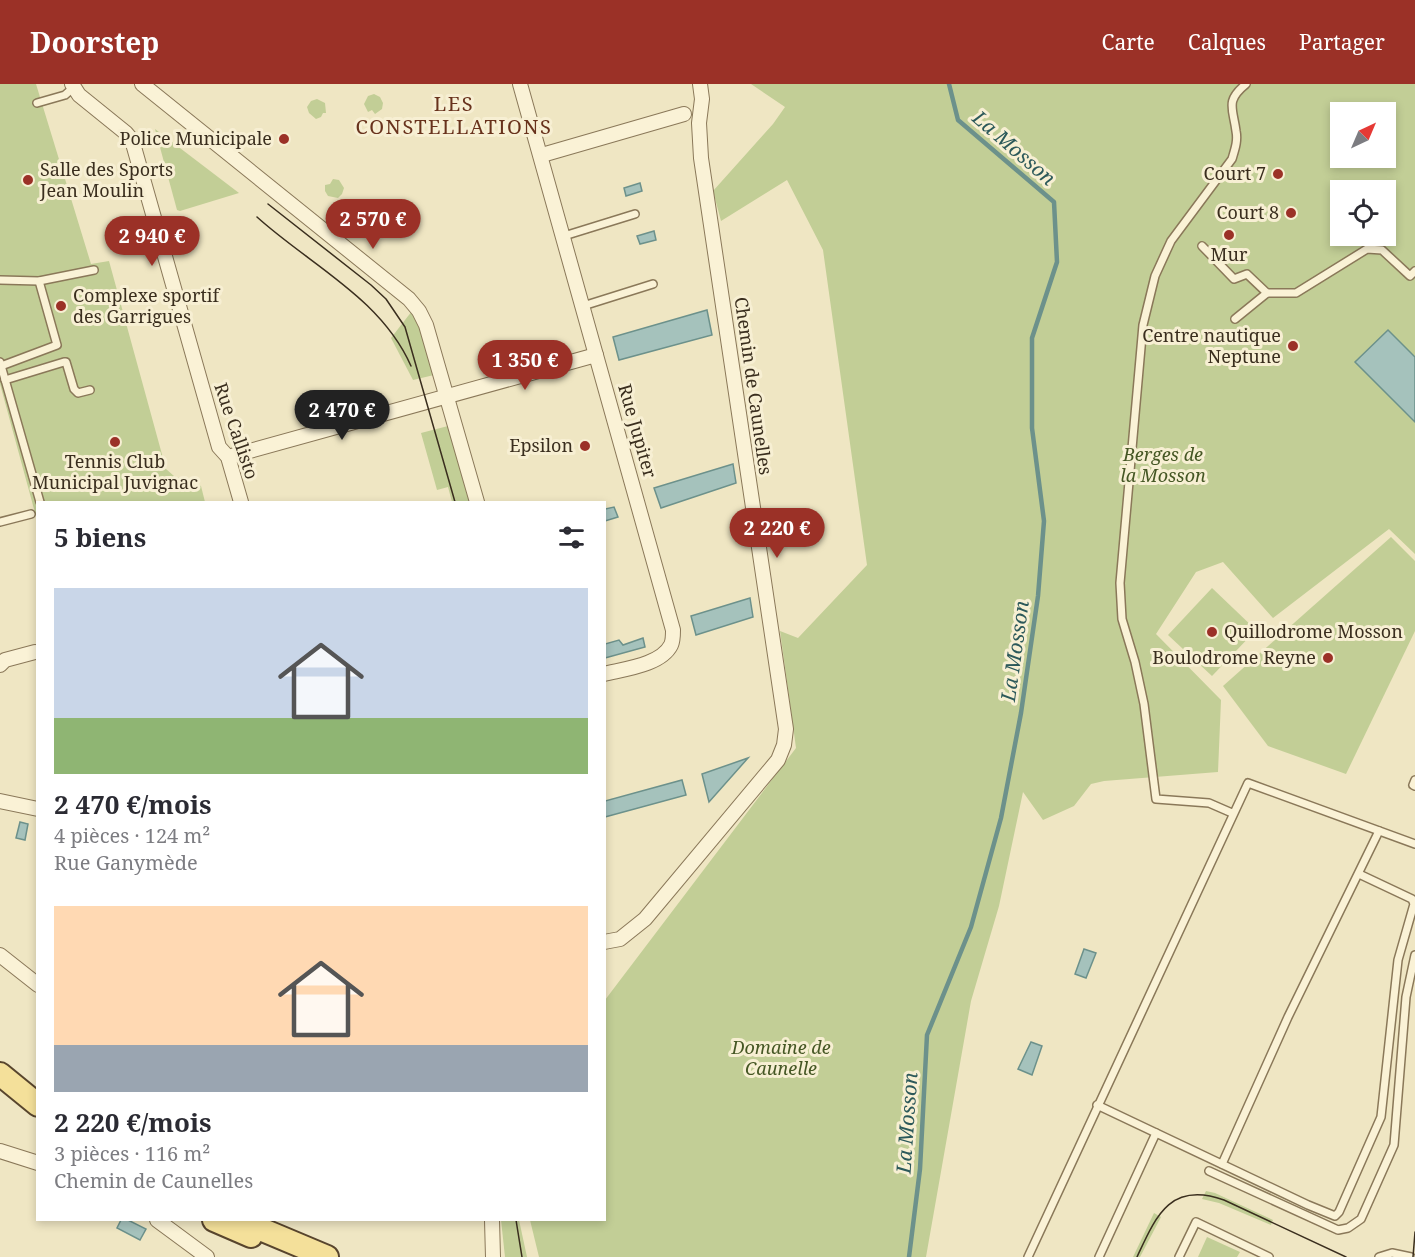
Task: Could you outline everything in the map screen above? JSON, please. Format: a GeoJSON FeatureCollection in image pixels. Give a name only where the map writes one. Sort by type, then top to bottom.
{"type":"FeatureCollection","features":[{"type":"Feature","properties":{"kind":"main road"},"geometry":{"type":"LineString","coordinates":[[0,1074],[36,1103]]}},
{"type":"Feature","properties":{"kind":"main road"},"geometry":{"type":"LineString","coordinates":[[0,1087],[36,1116]]}},
{"type":"Feature","properties":{"kind":"main road"},"geometry":{"type":"LineString","coordinates":[[216,1221],[300,1257]]}},
{"type":"Feature","properties":{"kind":"main road"},"geometry":{"type":"LineString","coordinates":[[241,1221],[327,1257]]}},
{"type":"Feature","properties":{"kind":"street"},"geometry":{"type":"LineString","coordinates":[[142,84],[409,299],[419,310],[426,325],[477,501]]}},
{"type":"Feature","properties":{"kind":"street","name":"Rue Jupiter"},"geometry":{"type":"LineString","coordinates":[[520,84],[542,155],[673,630],[671,644],[663,655],[651,661],[606,673]]}},
{"type":"Feature","properties":{"kind":"street","name":"Chemin de Caunelles"},"geometry":{"type":"LineString","coordinates":[[606,942],[620,939],[645,919],[778,760],[784,745],[786,729],[701,158],[700,84]]}},
{"type":"Feature","properties":{"kind":"street","name":"Rue Callisto"},"geometry":{"type":"LineString","coordinates":[[72,86],[132,140],[219,447],[228,457],[241,501]]}},
{"type":"Feature","properties":{"kind":"street"},"geometry":{"type":"LineString","coordinates":[[542,155],[684,114]]}},
{"type":"Feature","properties":{"kind":"street"},"geometry":{"type":"LineString","coordinates":[[228,457],[596,355]]}},
{"type":"Feature","properties":{"kind":"street"},"geometry":{"type":"LineString","coordinates":[[0,664],[5,660],[35,652]]}},
{"type":"Feature","properties":{"kind":"street"},"geometry":{"type":"LineString","coordinates":[[0,801],[36,809]]}},
{"type":"Feature","properties":{"kind":"street"},"geometry":{"type":"LineString","coordinates":[[0,955],[35,978]]}},
{"type":"Feature","properties":{"kind":"street"},"geometry":{"type":"LineString","coordinates":[[0,1151],[36,1162]]}},
{"type":"Feature","properties":{"kind":"street"},"geometry":{"type":"LineString","coordinates":[[159,1221],[207,1257]]}},
{"type":"Feature","properties":{"kind":"street"},"geometry":{"type":"LineString","coordinates":[[492,1221],[493,1250],[497,1257]]}},
{"type":"Feature","properties":{"kind":"lane"},"geometry":{"type":"LineString","coordinates":[[1232,813],[1209,803],[1156,799],[1144,704],[1136,662],[1122,619],[1120,583],[1143,325],[1155,276],[1171,241],[1232,159],[1237,144],[1232,101],[1237,91],[1246,84]]}},
{"type":"Feature","properties":{"kind":"lane"},"geometry":{"type":"LineString","coordinates":[[37,103],[65,95],[72,86]]}},
{"type":"Feature","properties":{"kind":"lane"},"geometry":{"type":"LineString","coordinates":[[564,236],[635,214]]}},
{"type":"Feature","properties":{"kind":"lane"},"geometry":{"type":"LineString","coordinates":[[1202,246],[1234,279],[1247,274],[1267,293]]}},
{"type":"Feature","properties":{"kind":"lane"},"geometry":{"type":"LineString","coordinates":[[1235,319],[1267,293],[1296,293],[1367,249],[1382,250],[1410,276],[1415,271]]}},
{"type":"Feature","properties":{"kind":"lane"},"geometry":{"type":"LineString","coordinates":[[0,280],[39,281],[94,270]]}},
{"type":"Feature","properties":{"kind":"lane"},"geometry":{"type":"LineString","coordinates":[[39,281],[57,345],[1,364],[40,501]]}},
{"type":"Feature","properties":{"kind":"lane"},"geometry":{"type":"LineString","coordinates":[[583,306],[653,284]]}},
{"type":"Feature","properties":{"kind":"lane"},"geometry":{"type":"LineString","coordinates":[[5,381],[66,362],[74,389],[78,393],[90,390]]}},
{"type":"Feature","properties":{"kind":"lane"},"geometry":{"type":"LineString","coordinates":[[0,522],[31,514]]}},
{"type":"Feature","properties":{"kind":"lane"},"geometry":{"type":"LineString","coordinates":[[1415,780],[1413,785],[1415,786]]}},
{"type":"Feature","properties":{"kind":"lane"},"geometry":{"type":"LineString","coordinates":[[1030,1256],[1097,1105],[1248,783],[1415,844]]}},
{"type":"Feature","properties":{"kind":"lane"},"geometry":{"type":"LineString","coordinates":[[1222,1164],[1288,1017],[1379,831]]}},
{"type":"Feature","properties":{"kind":"lane"},"geometry":{"type":"LineString","coordinates":[[1097,1105],[1335,1216],[1339,1212],[1381,1117],[1398,960],[1414,904],[1414,898],[1359,874]]}},
{"type":"Feature","properties":{"kind":"lane"},"geometry":{"type":"LineString","coordinates":[[1209,1171],[1338,1230],[1348,1228],[1361,1219],[1394,1146],[1406,997],[1415,955]]}},
{"type":"Feature","properties":{"kind":"lane"},"geometry":{"type":"LineString","coordinates":[[1099,1257],[1156,1133]]}},
{"type":"Feature","properties":{"kind":"lane"},"geometry":{"type":"LineString","coordinates":[[1179,1257],[1196,1222],[1269,1257]]}},
{"type":"Feature","properties":{"kind":"lane"},"geometry":{"type":"LineString","coordinates":[[1379,1257],[1392,1253],[1411,1257]]}},
{"type":"Feature","properties":{"kind":"green space","name":"Complexe sportif des Garrigues"},"geometry":{"type":"Polygon","coordinates":[[[0,84],[36,84],[91,264],[109,261],[166,469],[174,476],[201,486],[205,501],[36,501],[36,516],[0,384],[0,84]]]}},
{"type":"Feature","properties":{"kind":"green space"},"geometry":{"type":"Polygon","coordinates":[[[751,84],[1415,84],[1415,554],[1389,529],[1273,618],[1223,562],[1196,572],[1156,634],[1221,700],[1218,772],[1091,784],[1074,806],[1043,820],[1023,792],[999,906],[971,1001],[926,1257],[539,1257],[530,1221],[606,1221],[606,999],[796,748],[780,631],[798,638],[867,565],[823,250],[787,180],[721,221],[713,191],[773,124],[785,107],[751,84]]]}},
{"type":"Feature","properties":{"kind":"green space"},"geometry":{"type":"Polygon","coordinates":[[[374,94],[380,97],[383,103],[382,109],[375,114],[372,110],[368,112],[364,104],[368,96],[374,94]]]}},
{"type":"Feature","properties":{"kind":"green space"},"geometry":{"type":"Polygon","coordinates":[[[317,99],[325,103],[326,113],[316,119],[309,113],[307,107],[311,101],[317,99]]]}},
{"type":"Feature","properties":{"kind":"green space"},"geometry":{"type":"Polygon","coordinates":[[[155,129],[239,193],[177,210],[155,129]]]}},
{"type":"Feature","properties":{"kind":"green space"},"geometry":{"type":"Polygon","coordinates":[[[333,179],[339,180],[344,188],[338,198],[328,196],[325,191],[325,185],[330,184],[333,179]]]}},
{"type":"Feature","properties":{"kind":"green space"},"geometry":{"type":"Polygon","coordinates":[[[412,311],[420,324],[434,375],[413,380],[391,338],[412,311]]]}},
{"type":"Feature","properties":{"kind":"green space"},"geometry":{"type":"Polygon","coordinates":[[[448,426],[469,501],[452,501],[448,487],[437,490],[421,433],[448,426]]]}},
{"type":"Feature","properties":{"kind":"green space","name":"Boulodrome Reyne"},"geometry":{"type":"Polygon","coordinates":[[[1391,537],[1415,561],[1415,631],[1346,774],[1268,746],[1223,686],[1391,537]]]}},
{"type":"Feature","properties":{"kind":"green space","name":"Quillodrome Mosson"},"geometry":{"type":"Polygon","coordinates":[[[1212,588],[1256,630],[1212,676],[1168,635],[1212,588]]]}},
{"type":"Feature","properties":{"kind":"green space"},"geometry":{"type":"Polygon","coordinates":[[[1206,1191],[1273,1220],[1271,1225],[1219,1203],[1202,1199],[1206,1191]]]}},
{"type":"Feature","properties":{"kind":"green space"},"geometry":{"type":"Polygon","coordinates":[[[1154,1213],[1161,1217],[1140,1257],[1133,1257],[1154,1213]]]}},
{"type":"Feature","properties":{"kind":"green space"},"geometry":{"type":"Polygon","coordinates":[[[501,1221],[519,1221],[527,1257],[505,1257],[501,1221]]]}},
{"type":"Feature","properties":{"kind":"green space"},"geometry":{"type":"Polygon","coordinates":[[[1207,1237],[1240,1252],[1237,1257],[1198,1257],[1207,1237]]]}},
{"type":"Feature","properties":{"kind":"water"},"geometry":{"type":"Polygon","coordinates":[[[640,183],[642,191],[626,196],[624,188],[640,183]]]}},
{"type":"Feature","properties":{"kind":"water"},"geometry":{"type":"Polygon","coordinates":[[[654,231],[656,240],[640,244],[637,236],[654,231]]]}},
{"type":"Feature","properties":{"kind":"water"},"geometry":{"type":"Polygon","coordinates":[[[707,310],[712,335],[619,360],[613,337],[707,310]]]}},
{"type":"Feature","properties":{"kind":"water"},"geometry":{"type":"Polygon","coordinates":[[[1388,330],[1415,357],[1415,422],[1355,362],[1388,330]]]}},
{"type":"Feature","properties":{"kind":"water"},"geometry":{"type":"Polygon","coordinates":[[[733,464],[736,483],[661,508],[654,488],[733,464]]]}},
{"type":"Feature","properties":{"kind":"water"},"geometry":{"type":"Polygon","coordinates":[[[614,507],[618,517],[606,521],[606,509],[614,507]]]}},
{"type":"Feature","properties":{"kind":"water"},"geometry":{"type":"Polygon","coordinates":[[[750,598],[753,617],[696,635],[691,616],[750,598]]]}},
{"type":"Feature","properties":{"kind":"water"},"geometry":{"type":"Polygon","coordinates":[[[643,638],[645,647],[606,658],[606,644],[619,640],[623,645],[643,638]]]}},
{"type":"Feature","properties":{"kind":"water"},"geometry":{"type":"Polygon","coordinates":[[[748,758],[709,802],[702,774],[748,758]]]}},
{"type":"Feature","properties":{"kind":"water"},"geometry":{"type":"Polygon","coordinates":[[[682,780],[686,795],[606,817],[606,801],[682,780]]]}},
{"type":"Feature","properties":{"kind":"water"},"geometry":{"type":"Polygon","coordinates":[[[20,822],[28,824],[25,840],[16,838],[20,822]]]}},
{"type":"Feature","properties":{"kind":"water"},"geometry":{"type":"Polygon","coordinates":[[[1084,949],[1096,953],[1086,978],[1075,974],[1084,949]]]}},
{"type":"Feature","properties":{"kind":"water"},"geometry":{"type":"Polygon","coordinates":[[[1031,1042],[1042,1046],[1032,1075],[1018,1069],[1031,1042]]]}},
{"type":"Feature","properties":{"kind":"water"},"geometry":{"type":"Polygon","coordinates":[[[120,1221],[130,1221],[146,1229],[140,1240],[117,1228],[120,1221]]]}},
{"type":"Feature","properties":{"kind":"waterway","name":"La Mosson"},"geometry":{"type":"LineString","coordinates":[[909,1257],[920,1169],[927,1035],[971,927],[1001,818],[1021,713],[1038,596],[1044,521],[1032,428],[1032,338],[1057,262],[1054,202],[958,120],[949,84]]}},
{"type":"Feature","properties":{"kind":"tram line"},"geometry":{"type":"LineString","coordinates":[[268,204],[371,285],[386,299],[405,327],[455,501]]}},
{"type":"Feature","properties":{"kind":"tram line"},"geometry":{"type":"LineString","coordinates":[[257,217],[363,302],[398,342],[411,366]]}},
{"type":"Feature","properties":{"kind":"tram line"},"geometry":{"type":"LineString","coordinates":[[1137,1257],[1151,1228],[1167,1206],[1190,1195],[1206,1195],[1224,1200],[1346,1257]]}},
{"type":"Feature","properties":{"kind":"tram line"},"geometry":{"type":"LineString","coordinates":[[516,1221],[522,1257]]}},
{"type":"Feature","properties":{"kind":"tram line"},"geometry":{"type":"LineString","coordinates":[[1413,1257],[1415,1232]]}},
{"type":"Feature","properties":{"kind":"place","name":"Police Municipale"},"geometry":{"type":"Point","coordinates":[284,139]}},
{"type":"Feature","properties":{"kind":"place","name":"Court 7"},"geometry":{"type":"Point","coordinates":[1278,174]}},
{"type":"Feature","properties":{"kind":"place","name":"Salle des Sports Jean Moulin"},"geometry":{"type":"Point","coordinates":[28,180]}},
{"type":"Feature","properties":{"kind":"place","name":"Court 8"},"geometry":{"type":"Point","coordinates":[1291,213]}},
{"type":"Feature","properties":{"kind":"place","name":"Mur"},"geometry":{"type":"Point","coordinates":[1229,235]}},
{"type":"Feature","properties":{"kind":"place","name":"Complexe sportif des Garrigues"},"geometry":{"type":"Point","coordinates":[61,306]}},
{"type":"Feature","properties":{"kind":"place","name":"Centre nautique Neptune"},"geometry":{"type":"Point","coordinates":[1293,346]}},
{"type":"Feature","properties":{"kind":"place","name":"Tennis Club Municipal Juvignac"},"geometry":{"type":"Point","coordinates":[115,442]}},
{"type":"Feature","properties":{"kind":"place","name":"Epsilon"},"geometry":{"type":"Point","coordinates":[585,446]}},
{"type":"Feature","properties":{"kind":"place","name":"Quillodrome Mosson"},"geometry":{"type":"Point","coordinates":[1212,632]}},
{"type":"Feature","properties":{"kind":"place","name":"Boulodrome Reyne"},"geometry":{"type":"Point","coordinates":[1328,658]}},
{"type":"Feature","properties":{"kind":"district","name":"LES CONSTELLATIONS"},"geometry":{"type":"Point","coordinates":[454,116]}},
{"type":"Feature","properties":{"kind":"park label","name":"Berges de la Mosson"},"geometry":{"type":"Point","coordinates":[1163,466]}},
{"type":"Feature","properties":{"kind":"park label","name":"Domaine de Caunelle"},"geometry":{"type":"Point","coordinates":[781,1058]}}]}
